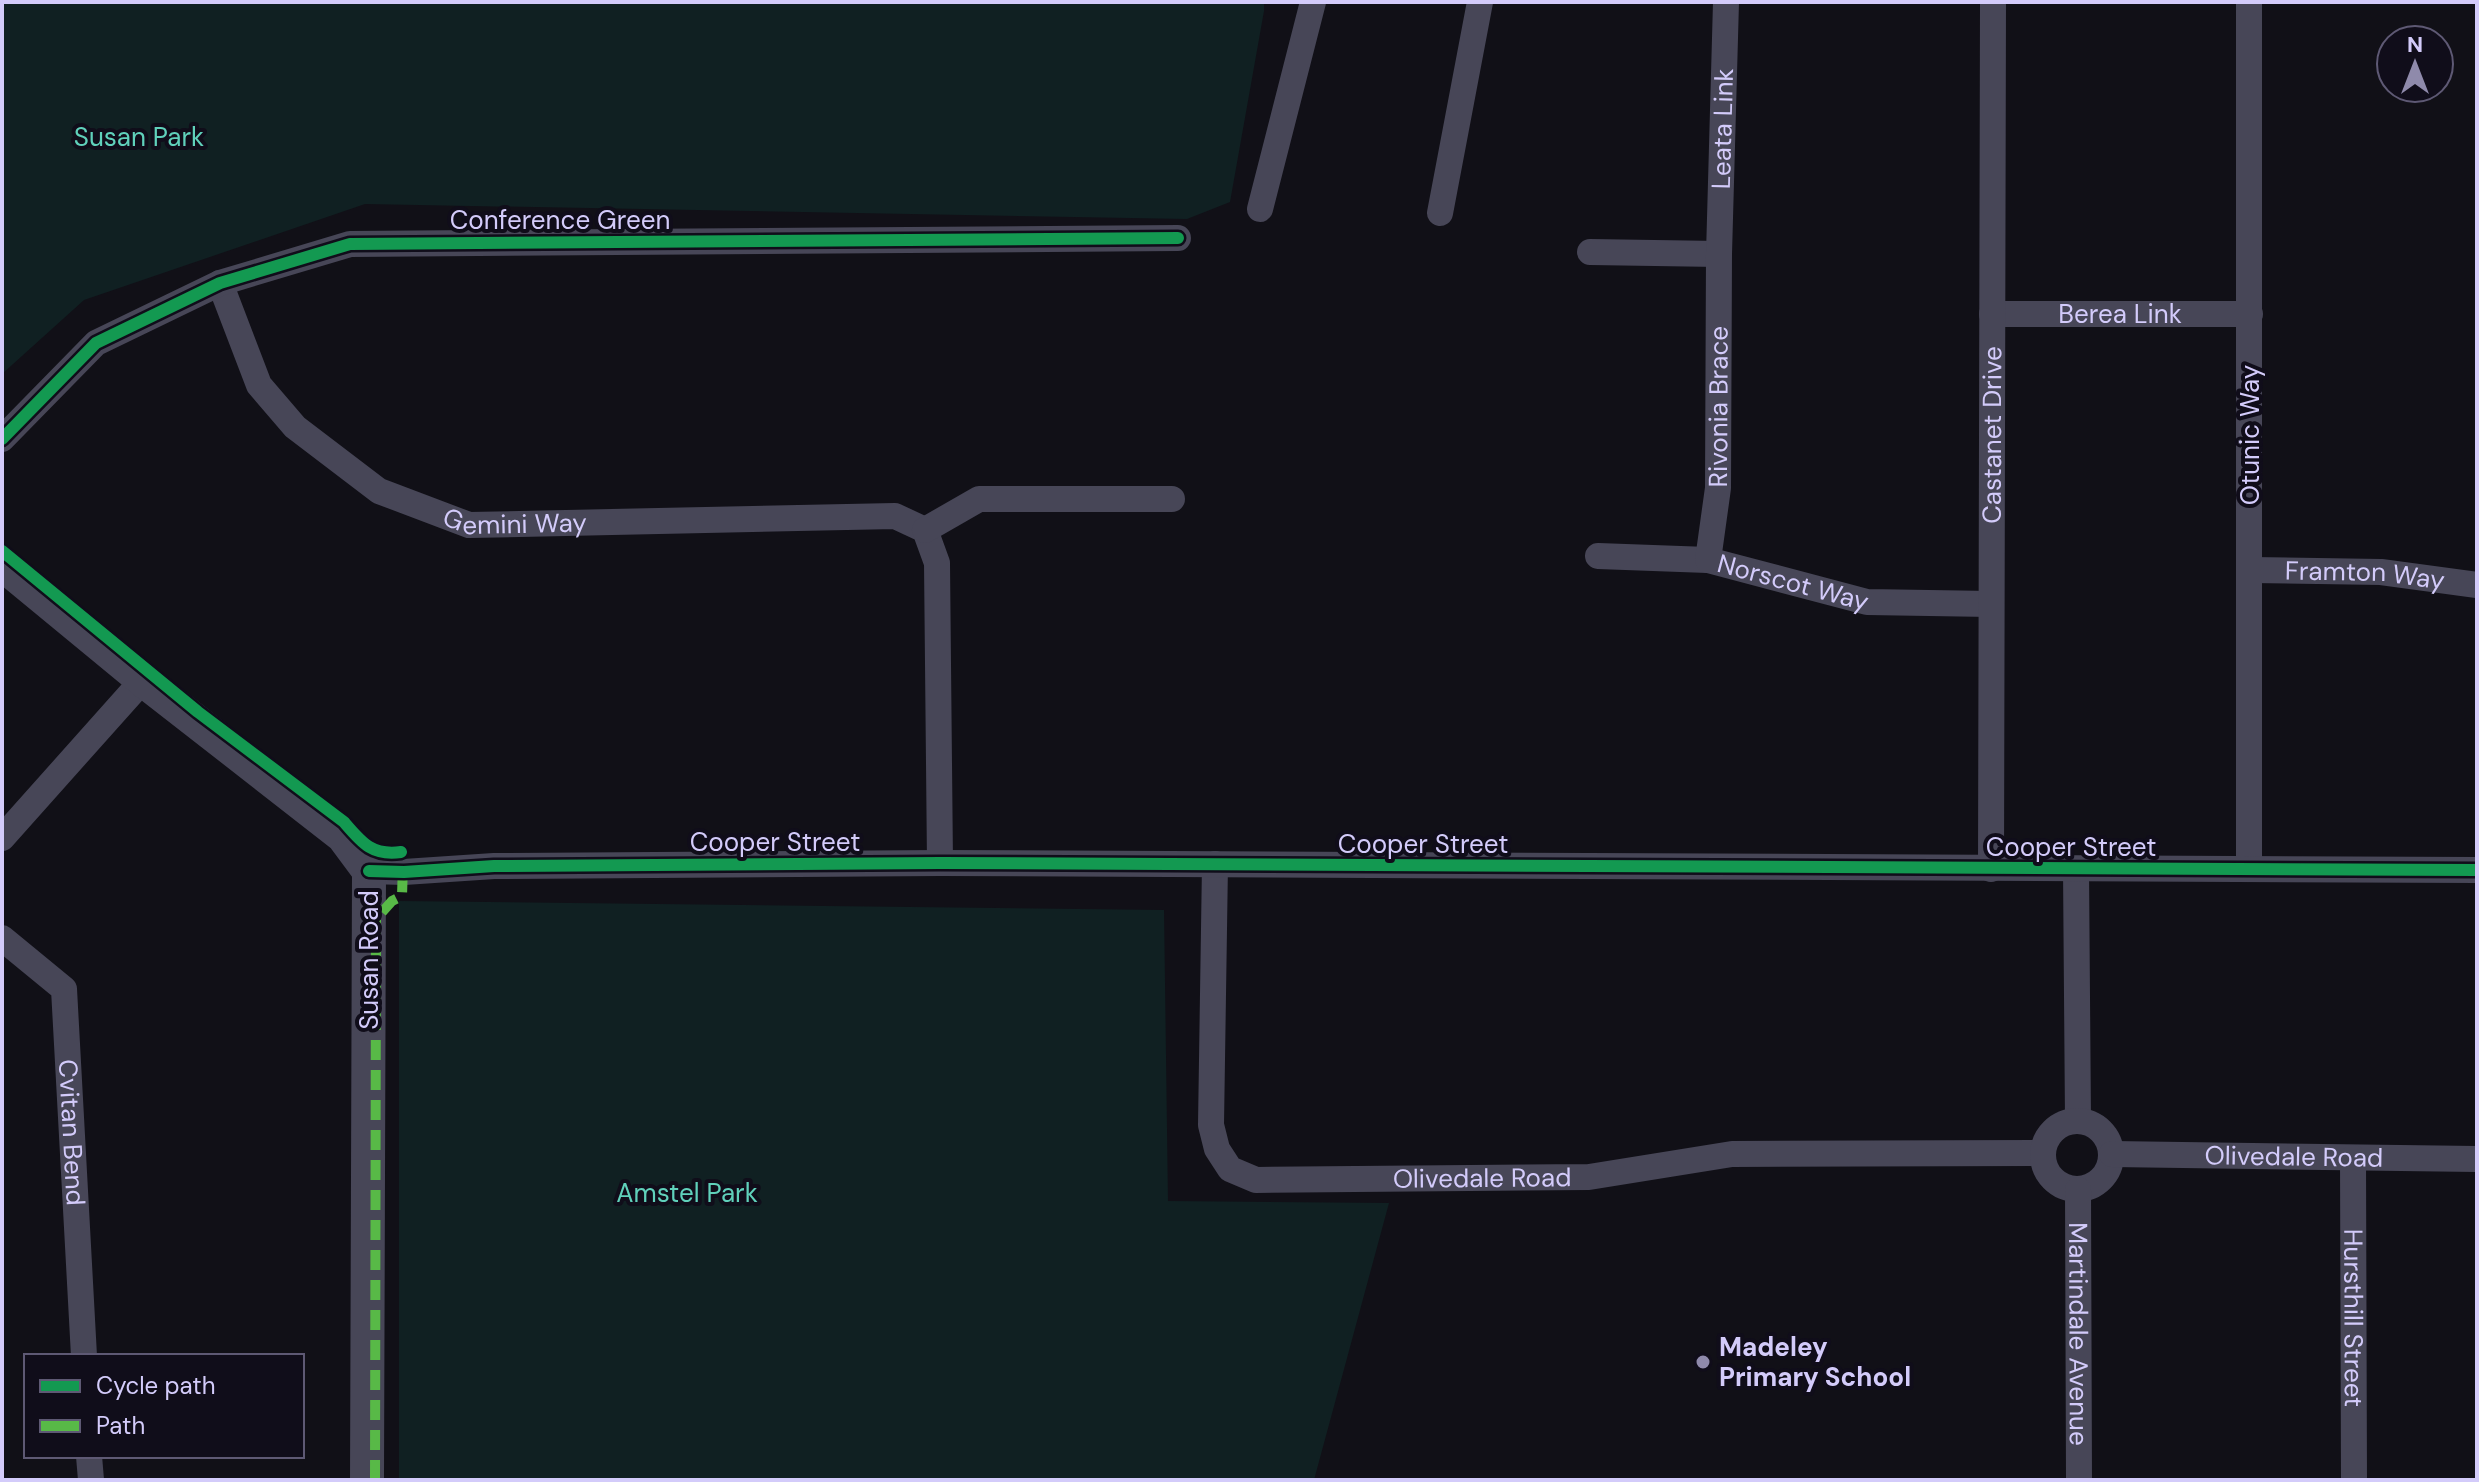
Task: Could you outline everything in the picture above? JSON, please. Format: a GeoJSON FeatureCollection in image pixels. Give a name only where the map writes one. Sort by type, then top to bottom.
{"type":"FeatureCollection","features":[{"type":"Feature","properties":{"kind":"street"},"geometry":{"type":"LineString","coordinates":[[1260,209],[1312,2]]}},
{"type":"Feature","properties":{"kind":"street"},"geometry":{"type":"LineString","coordinates":[[1440,213],[1480,2]]}},
{"type":"Feature","properties":{"kind":"street","name":"Leata Link"},"geometry":{"type":"LineString","coordinates":[[1719,254],[1726,2]]}},
{"type":"Feature","properties":{"kind":"street","name":"Castanet Drive"},"geometry":{"type":"LineString","coordinates":[[1991,869],[1993,2]]}},
{"type":"Feature","properties":{"kind":"street","name":"Otunic Way"},"geometry":{"type":"LineString","coordinates":[[2249,2],[2249,869]]}},
{"type":"Feature","properties":{"kind":"street","name":"Conference Green"},"geometry":{"type":"LineString","coordinates":[[2,439],[96,343],[220,283],[350,244],[1178,238]]}},
{"type":"Feature","properties":{"kind":"street"},"geometry":{"type":"LineString","coordinates":[[1590,252],[1719,254]]}},
{"type":"Feature","properties":{"kind":"street","name":"Rivonia Brace"},"geometry":{"type":"LineString","coordinates":[[1708,560],[1718,488],[1719,254]]}},
{"type":"Feature","properties":{"kind":"street","name":"Gemini Way"},"geometry":{"type":"LineString","coordinates":[[220,283],[259,385],[295,427],[379,491],[469,525],[895,516],[925,530]]}},
{"type":"Feature","properties":{"kind":"street","name":"Berea Link"},"geometry":{"type":"LineString","coordinates":[[1992,314],[2250,314]]}},
{"type":"Feature","properties":{"kind":"street"},"geometry":{"type":"LineString","coordinates":[[940,863],[937,563],[925,530],[979,499],[1172,499]]}},
{"type":"Feature","properties":{"kind":"street","name":"Norscot Way"},"geometry":{"type":"LineString","coordinates":[[1598,556],[1708,560],[1867,602],[1991,604]]}},
{"type":"Feature","properties":{"kind":"street","name":"Susan Road"},"geometry":{"type":"LineString","coordinates":[[2,564],[143,680],[343,836],[369,871],[367,1480]]}},
{"type":"Feature","properties":{"kind":"street","name":"Framton Way"},"geometry":{"type":"LineString","coordinates":[[2251,570],[2381,572],[2477,585]]}},
{"type":"Feature","properties":{"kind":"street"},"geometry":{"type":"LineString","coordinates":[[2,838],[143,680]]}},
{"type":"Feature","properties":{"kind":"street","name":"Cooper Street"},"geometry":{"type":"LineString","coordinates":[[369,871],[494,866],[940,863],[2477,870]]}},
{"type":"Feature","properties":{"kind":"street","name":"Olivedale Road"},"geometry":{"type":"LineString","coordinates":[[1215,864],[1211,1125],[1217,1149],[1230,1169],[1256,1180],[1589,1177],[1732,1154],[2042,1153]]}},
{"type":"Feature","properties":{"kind":"street"},"geometry":{"type":"LineString","coordinates":[[2076,869],[2078,1121]]}},
{"type":"Feature","properties":{"kind":"street","name":"Cvitan Bend"},"geometry":{"type":"LineString","coordinates":[[2,938],[64,989],[84,1354]]}},
{"type":"Feature","properties":{"kind":"street"},"geometry":{"type":"LineString","coordinates":[[2078,1121],[2100,1129],[2108,1138],[2112,1154],[2104,1177],[2095,1185],[2078,1190],[2055,1182],[2047,1173],[2042,1153],[2052,1131],[2062,1124],[2078,1121]]}},
{"type":"Feature","properties":{"kind":"street","name":"Olivedale Road"},"geometry":{"type":"LineString","coordinates":[[2112,1154],[2477,1159]]}},
{"type":"Feature","properties":{"kind":"street","name":"Hursthill Street"},"geometry":{"type":"LineString","coordinates":[[2353,1158],[2354,1480]]}},
{"type":"Feature","properties":{"kind":"street","name":"Martindale Avenue"},"geometry":{"type":"LineString","coordinates":[[2078,1190],[2079,1480]]}},
{"type":"Feature","properties":{"kind":"street"},"geometry":{"type":"LineString","coordinates":[[89,1458],[91,1480]]}},
{"type":"Feature","properties":{"kind":"green space","name":"Susan Park"},"geometry":{"type":"Polygon","coordinates":[[[2,2],[1264,2],[1264,11],[1230,202],[1187,219],[365,204],[84,300],[2,374],[2,2]]]}},
{"type":"Feature","properties":{"kind":"green space","name":"Amstel Park"},"geometry":{"type":"Polygon","coordinates":[[[399,901],[1164,910],[1168,1201],[1389,1203],[1314,1480],[399,1480],[399,901]]]}},
{"type":"Feature","properties":{"kind":"marked path"},"geometry":{"type":"LineString","coordinates":[[375,1480],[376,919],[392,901],[402,896],[403,864]]}},
{"type":"Feature","properties":{"kind":"cycle path"},"geometry":{"type":"LineString","coordinates":[[2,439],[96,343],[220,283],[350,244],[1178,238]]}},
{"type":"Feature","properties":{"kind":"cycle path"},"geometry":{"type":"LineString","coordinates":[[2,551],[198,712],[344,822],[368,846],[382,852],[401,852]]}},
{"type":"Feature","properties":{"kind":"cycle path"},"geometry":{"type":"LineString","coordinates":[[369,871],[494,866],[940,863],[2477,870]]}},
{"type":"Feature","properties":{"kind":"place","name":"Madeley Primary School"},"geometry":{"type":"Point","coordinates":[1703,1362]}}]}
